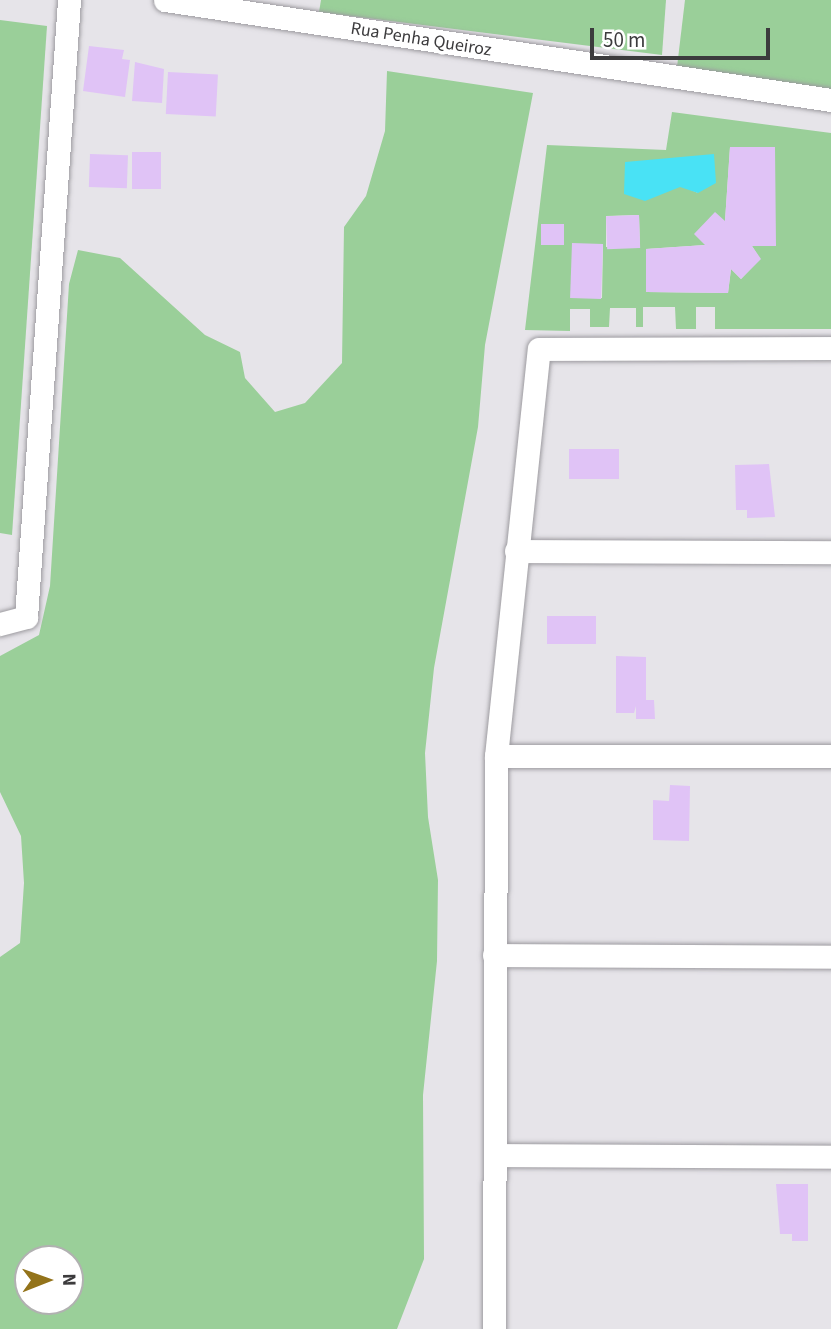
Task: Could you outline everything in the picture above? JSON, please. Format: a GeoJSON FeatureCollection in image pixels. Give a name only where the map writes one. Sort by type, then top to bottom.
{"type":"FeatureCollection","features":[{"type":"Feature","properties":{"kind":"street"},"geometry":{"type":"LineString","coordinates":[[0,625],[26,617],[69,0]]}},
{"type":"Feature","properties":{"kind":"street","name":"Rua Penha Queiroz"},"geometry":{"type":"LineString","coordinates":[[165,0],[831,100]]}},
{"type":"Feature","properties":{"kind":"street"},"geometry":{"type":"LineString","coordinates":[[494,1329],[496,756],[539,349],[831,348]]}},
{"type":"Feature","properties":{"kind":"street"},"geometry":{"type":"LineString","coordinates":[[516,551],[831,552]]}},
{"type":"Feature","properties":{"kind":"street"},"geometry":{"type":"LineString","coordinates":[[496,756],[831,755]]}},
{"type":"Feature","properties":{"kind":"street"},"geometry":{"type":"LineString","coordinates":[[495,955],[831,957]]}},
{"type":"Feature","properties":{"kind":"street"},"geometry":{"type":"LineString","coordinates":[[495,1155],[831,1157]]}},
{"type":"Feature","properties":{"kind":"green space"},"geometry":{"type":"Polygon","coordinates":[[[321,0],[666,0],[662,55],[319,12],[321,0]]]}},
{"type":"Feature","properties":{"kind":"green space"},"geometry":{"type":"Polygon","coordinates":[[[685,0],[831,0],[831,90],[677,67],[685,0]]]}},
{"type":"Feature","properties":{"kind":"green space"},"geometry":{"type":"Polygon","coordinates":[[[0,20],[47,26],[12,535],[0,533],[0,20]]]}},
{"type":"Feature","properties":{"kind":"green space"},"geometry":{"type":"Polygon","coordinates":[[[387,71],[533,93],[485,345],[478,427],[434,668],[425,753],[428,817],[438,880],[437,961],[423,1095],[424,1259],[397,1329],[0,1329],[0,957],[20,943],[24,883],[21,836],[0,792],[0,656],[39,635],[50,586],[69,284],[78,250],[120,258],[205,335],[240,352],[245,378],[275,412],[305,403],[342,363],[344,227],[366,196],[385,131],[387,71]]]}},
{"type":"Feature","properties":{"kind":"green space"},"geometry":{"type":"Polygon","coordinates":[[[672,112],[831,133],[831,329],[715,329],[715,307],[696,307],[696,329],[676,329],[675,307],[643,307],[643,327],[636,327],[636,308],[610,308],[609,327],[590,327],[590,309],[570,309],[570,331],[525,330],[547,145],[666,150],[672,112]],[[730,147],[725,221],[705,245],[646,249],[646,292],[728,293],[731,269],[741,279],[760,259],[752,246],[775,245],[775,147],[730,147]],[[668,161],[625,162],[698,193],[668,161]],[[639,215],[606,216],[606,247],[640,248],[639,215]],[[541,224],[541,245],[563,245],[563,224],[541,224]],[[572,244],[572,298],[602,298],[603,244],[572,244]]]}},
{"type":"Feature","properties":{"kind":"water"},"geometry":{"type":"Polygon","coordinates":[[[714,154],[716,183],[698,193],[680,187],[645,201],[624,194],[625,162],[714,154]]]}},
{"type":"Feature","properties":{"kind":"building"},"geometry":{"type":"Polygon","coordinates":[[[89,46],[124,50],[122,59],[130,60],[125,97],[83,91],[89,46]]]}},
{"type":"Feature","properties":{"kind":"building"},"geometry":{"type":"Polygon","coordinates":[[[135,62],[164,69],[162,103],[132,101],[135,62]]]}},
{"type":"Feature","properties":{"kind":"building"},"geometry":{"type":"Polygon","coordinates":[[[168,72],[218,75],[216,117],[166,114],[168,72]]]}},
{"type":"Feature","properties":{"kind":"building"},"geometry":{"type":"Polygon","coordinates":[[[730,147],[775,147],[776,246],[752,246],[761,259],[741,279],[731,269],[728,293],[646,292],[646,249],[705,245],[694,234],[715,212],[725,221],[730,147]]]}},
{"type":"Feature","properties":{"kind":"building"},"geometry":{"type":"Polygon","coordinates":[[[132,152],[161,152],[161,189],[132,189],[132,152]]]}},
{"type":"Feature","properties":{"kind":"building"},"geometry":{"type":"Polygon","coordinates":[[[90,154],[128,155],[127,188],[89,187],[90,154]]]}},
{"type":"Feature","properties":{"kind":"building"},"geometry":{"type":"Polygon","coordinates":[[[639,215],[640,248],[607,249],[606,216],[639,215]]]}},
{"type":"Feature","properties":{"kind":"building"},"geometry":{"type":"Polygon","coordinates":[[[541,224],[564,224],[564,245],[541,245],[541,224]]]}},
{"type":"Feature","properties":{"kind":"building"},"geometry":{"type":"Polygon","coordinates":[[[572,243],[603,244],[601,299],[570,298],[572,243]]]}},
{"type":"Feature","properties":{"kind":"building"},"geometry":{"type":"Polygon","coordinates":[[[569,449],[619,449],[619,479],[569,479],[569,449]]]}},
{"type":"Feature","properties":{"kind":"building"},"geometry":{"type":"Polygon","coordinates":[[[769,464],[775,517],[747,518],[747,510],[736,510],[735,465],[769,464]]]}},
{"type":"Feature","properties":{"kind":"building"},"geometry":{"type":"Polygon","coordinates":[[[547,616],[596,616],[596,644],[547,644],[547,616]]]}},
{"type":"Feature","properties":{"kind":"building"},"geometry":{"type":"Polygon","coordinates":[[[616,656],[646,657],[646,700],[654,700],[655,719],[636,719],[636,706],[634,713],[616,713],[616,656]]]}},
{"type":"Feature","properties":{"kind":"building"},"geometry":{"type":"Polygon","coordinates":[[[670,785],[690,786],[689,841],[653,840],[653,800],[669,801],[670,785]]]}},
{"type":"Feature","properties":{"kind":"building"},"geometry":{"type":"Polygon","coordinates":[[[776,1184],[808,1184],[808,1241],[792,1241],[792,1234],[780,1234],[776,1184]]]}}]}
